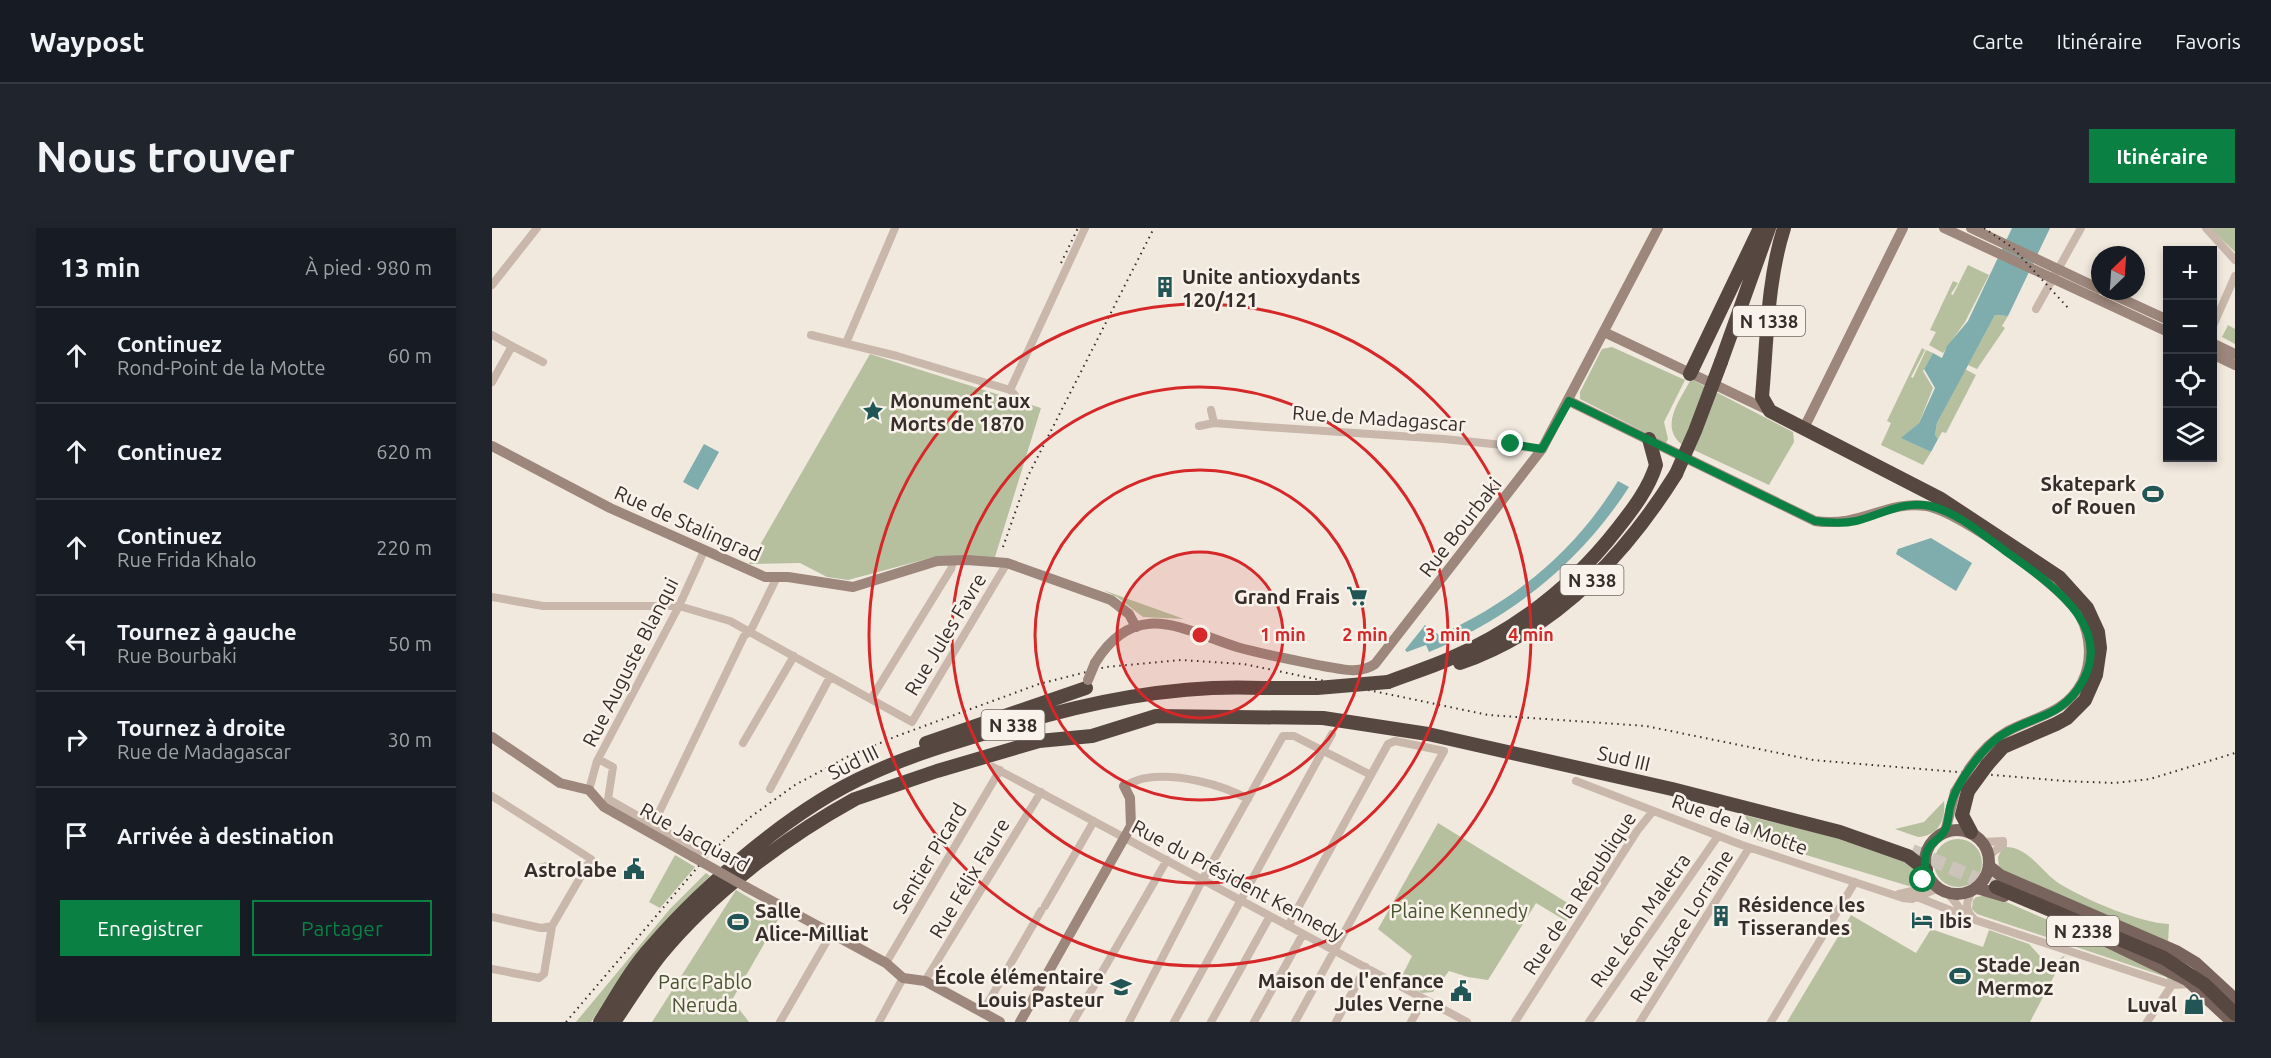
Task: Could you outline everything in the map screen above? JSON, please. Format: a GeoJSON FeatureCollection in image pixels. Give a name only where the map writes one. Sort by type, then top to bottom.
{"type":"FeatureCollection","features":[{"type":"Feature","properties":{"kind":"highway"},"geometry":{"type":"LineString","coordinates":[[1690,374],[1760,228]]}},
{"type":"Feature","properties":{"kind":"highway","name":"N 338"},"geometry":{"type":"LineString","coordinates":[[1388,682],[1439,670],[1500,646],[1574,597],[1612,562],[1638,532],[1676,474],[1695,431],[1769,228]]}},
{"type":"Feature","properties":{"kind":"highway","name":"N 1338"},"geometry":{"type":"LineString","coordinates":[[1770,411],[1763,402],[1762,394],[1778,248],[1784,228]]}},
{"type":"Feature","properties":{"kind":"highway"},"geometry":{"type":"LineString","coordinates":[[1770,411],[1924,489],[1968,516],[2059,578],[2078,596],[2094,620],[2099,640],[2099,661],[2096,675],[2085,700],[2072,714],[2056,724],[2003,747],[1980,764],[1962,791],[1962,815],[1971,832]]}},
{"type":"Feature","properties":{"kind":"highway"},"geometry":{"type":"LineString","coordinates":[[1388,682],[1481,644],[1518,623],[1553,597],[1608,541],[1631,511],[1653,472],[1655,459],[1649,438]]}},
{"type":"Feature","properties":{"kind":"highway","name":"Sud III"},"geometry":{"type":"LineString","coordinates":[[600,1022],[649,948],[694,901],[808,809],[869,774],[939,747],[1096,702],[1209,687],[1317,688],[1388,682]]}},
{"type":"Feature","properties":{"kind":"highway"},"geometry":{"type":"LineString","coordinates":[[869,774],[892,759],[938,738],[1087,684]]}},
{"type":"Feature","properties":{"kind":"highway","name":"Sud III"},"geometry":{"type":"LineString","coordinates":[[614,1022],[660,955],[724,891],[809,828],[855,799],[1039,741],[1092,736],[1135,720],[1156,716],[1323,718],[1428,734],[1720,802]]}},
{"type":"Feature","properties":{"kind":"highway"},"geometry":{"type":"LineString","coordinates":[[1720,802],[1726,798],[1821,820],[1865,832],[1912,850]]}},
{"type":"Feature","properties":{"kind":"highway"},"geometry":{"type":"LineString","coordinates":[[1720,802],[1863,840],[1908,856],[1926,871]]}},
{"type":"Feature","properties":{"kind":"highway","name":"N 2338"},"geometry":{"type":"LineString","coordinates":[[1996,887],[2188,971],[2235,1014]]}},
{"type":"Feature","properties":{"kind":"highway","name":"N 2338"},"geometry":{"type":"LineString","coordinates":[[2108,928],[2189,968],[2208,981],[2235,1008]]}},
{"type":"Feature","properties":{"kind":"main road"},"geometry":{"type":"LineString","coordinates":[[1956,830],[1971,832],[1983,842],[1989,860],[1987,876],[1975,889],[1958,894],[1943,890],[1926,871],[1928,848],[1945,832],[1956,830]]}},
{"type":"Feature","properties":{"kind":"main road","name":"N 2338"},"geometry":{"type":"LineString","coordinates":[[1989,860],[2000,875],[2176,951],[2196,963],[2235,999]]}},
{"type":"Feature","properties":{"kind":"main road","name":"N 2338"},"geometry":{"type":"LineString","coordinates":[[1975,889],[2004,896],[2154,962],[2192,983],[2232,1022]]}},
{"type":"Feature","properties":{"kind":"main road"},"geometry":{"type":"LineString","coordinates":[[2093,916],[2108,928]]}},
{"type":"Feature","properties":{"kind":"street"},"geometry":{"type":"LineString","coordinates":[[492,285],[537,228]]}},
{"type":"Feature","properties":{"kind":"street"},"geometry":{"type":"LineString","coordinates":[[846,343],[896,228]]}},
{"type":"Feature","properties":{"kind":"street"},"geometry":{"type":"LineString","coordinates":[[811,336],[846,343],[1013,393],[1085,228]]}},
{"type":"Feature","properties":{"kind":"street","name":"Rue Bourbaki"},"geometry":{"type":"LineString","coordinates":[[1136,627],[1159,624],[1178,625],[1241,648],[1354,672],[1368,669],[1385,654],[1542,449],[1659,228]]}},
{"type":"Feature","properties":{"kind":"street"},"geometry":{"type":"LineString","coordinates":[[1804,428],[1903,228]]}},
{"type":"Feature","properties":{"kind":"street"},"geometry":{"type":"LineString","coordinates":[[1944,228],[2051,280],[2163,330]]}},
{"type":"Feature","properties":{"kind":"street"},"geometry":{"type":"LineString","coordinates":[[1971,228],[2091,285]]}},
{"type":"Feature","properties":{"kind":"street"},"geometry":{"type":"LineString","coordinates":[[2036,309],[2081,228]]}},
{"type":"Feature","properties":{"kind":"street"},"geometry":{"type":"LineString","coordinates":[[2206,228],[2235,260]]}},
{"type":"Feature","properties":{"kind":"street"},"geometry":{"type":"LineString","coordinates":[[2217,317],[2235,276]]}},
{"type":"Feature","properties":{"kind":"street"},"geometry":{"type":"LineString","coordinates":[[2125,300],[2163,318]]}},
{"type":"Feature","properties":{"kind":"street"},"geometry":{"type":"LineString","coordinates":[[1604,332],[1770,411]]}},
{"type":"Feature","properties":{"kind":"street"},"geometry":{"type":"LineString","coordinates":[[492,335],[543,362]]}},
{"type":"Feature","properties":{"kind":"street"},"geometry":{"type":"LineString","coordinates":[[2217,345],[2235,354]]}},
{"type":"Feature","properties":{"kind":"street"},"geometry":{"type":"LineString","coordinates":[[492,382],[512,346]]}},
{"type":"Feature","properties":{"kind":"street"},"geometry":{"type":"LineString","coordinates":[[2217,356],[2235,365]]}},
{"type":"Feature","properties":{"kind":"street"},"geometry":{"type":"LineString","coordinates":[[1569,401],[1649,438],[1803,516],[1828,523],[1857,520],[1906,505],[1933,507],[1959,520],[2052,585],[2074,608],[2088,640],[2086,673],[2071,698],[2055,711],[2018,726],[1995,740],[1980,764]]}},
{"type":"Feature","properties":{"kind":"street"},"geometry":{"type":"LineString","coordinates":[[1210,410],[1214,423]]}},
{"type":"Feature","properties":{"kind":"street","name":"Rue de Madagascar"},"geometry":{"type":"LineString","coordinates":[[1204,417],[1214,423]]}},
{"type":"Feature","properties":{"kind":"street","name":"Rue de Madagascar"},"geometry":{"type":"LineString","coordinates":[[1199,426],[1214,423],[1444,439],[1542,449]]}},
{"type":"Feature","properties":{"kind":"street","name":"Rue de Stalingrad"},"geometry":{"type":"LineString","coordinates":[[492,446],[610,508],[765,577],[853,587],[920,565],[953,561],[1006,563],[1111,600],[1130,614],[1136,627]]}},
{"type":"Feature","properties":{"kind":"street","name":"Rue Auguste Blanqui"},"geometry":{"type":"LineString","coordinates":[[589,790],[598,759],[679,606],[704,551]]}},
{"type":"Feature","properties":{"kind":"street"},"geometry":{"type":"LineString","coordinates":[[492,597],[543,606],[679,606],[730,621],[871,699],[951,569],[953,561]]}},
{"type":"Feature","properties":{"kind":"street","name":"Rue Jules Favre"},"geometry":{"type":"LineString","coordinates":[[871,699],[912,722],[1006,563]]}},
{"type":"Feature","properties":{"kind":"street"},"geometry":{"type":"LineString","coordinates":[[653,825],[744,636],[750,632],[777,577]]}},
{"type":"Feature","properties":{"kind":"street"},"geometry":{"type":"LineString","coordinates":[[1087,684],[1095,663],[1109,645],[1136,627]]}},
{"type":"Feature","properties":{"kind":"street"},"geometry":{"type":"LineString","coordinates":[[744,743],[794,656]]}},
{"type":"Feature","properties":{"kind":"street"},"geometry":{"type":"LineString","coordinates":[[770,789],[830,676]]}},
{"type":"Feature","properties":{"kind":"street"},"geometry":{"type":"LineString","coordinates":[[1173,1022],[1332,734]]}},
{"type":"Feature","properties":{"kind":"street"},"geometry":{"type":"LineString","coordinates":[[1129,1022],[1203,880],[1283,736],[1294,736],[1371,776]]}},
{"type":"Feature","properties":{"kind":"street"},"geometry":{"type":"LineString","coordinates":[[492,753],[496,740],[560,783],[589,790]]}},
{"type":"Feature","properties":{"kind":"street"},"geometry":{"type":"LineString","coordinates":[[1288,926],[1388,744],[1395,741],[1444,751],[1295,1022]]}},
{"type":"Feature","properties":{"kind":"street"},"geometry":{"type":"LineString","coordinates":[[598,759],[613,767],[608,798],[705,854]]}},
{"type":"Feature","properties":{"kind":"street","name":"Rue du Président Kennedy"},"geometry":{"type":"LineString","coordinates":[[997,769],[1467,1022]]}},
{"type":"Feature","properties":{"kind":"street","name":"Sentier Picard"},"geometry":{"type":"LineString","coordinates":[[886,963],[951,848],[986,796],[997,769]]}},
{"type":"Feature","properties":{"kind":"street"},"geometry":{"type":"LineString","coordinates":[[1020,1022],[1125,838],[1132,814],[1130,798],[1124,786],[1144,778],[1210,782],[1224,786],[1248,799]]}},
{"type":"Feature","properties":{"kind":"street","name":"Rue de la Motte"},"geometry":{"type":"LineString","coordinates":[[1576,781],[1749,848],[1908,899],[1917,897],[1975,920],[2172,985],[2192,983]]}},
{"type":"Feature","properties":{"kind":"street","name":"Rue Jacquard"},"geometry":{"type":"LineString","coordinates":[[589,790],[604,807],[886,963],[903,978]]}},
{"type":"Feature","properties":{"kind":"street"},"geometry":{"type":"LineString","coordinates":[[1945,832],[1962,791]]}},
{"type":"Feature","properties":{"kind":"street","name":"Rue Félix Faure"},"geometry":{"type":"LineString","coordinates":[[925,981],[1041,792]]}},
{"type":"Feature","properties":{"kind":"street"},"geometry":{"type":"LineString","coordinates":[[492,796],[591,860],[552,926],[544,974],[539,978],[492,969]]}},
{"type":"Feature","properties":{"kind":"street","name":"Rue de la République"},"geometry":{"type":"LineString","coordinates":[[1515,1022],[1650,820],[1653,811]]}},
{"type":"Feature","properties":{"kind":"street"},"geometry":{"type":"LineString","coordinates":[[982,1013],[1094,821]]}},
{"type":"Feature","properties":{"kind":"street","name":"Rue Léon Maletra"},"geometry":{"type":"LineString","coordinates":[[1589,1022],[1718,836]]}},
{"type":"Feature","properties":{"kind":"street"},"geometry":{"type":"LineString","coordinates":[[1983,842],[2003,841],[2003,845],[1989,860]]}},
{"type":"Feature","properties":{"kind":"street","name":"Rue Alsace Lorraine"},"geometry":{"type":"LineString","coordinates":[[1640,1022],[1749,848]]}},
{"type":"Feature","properties":{"kind":"street"},"geometry":{"type":"LineString","coordinates":[[1073,1022],[1167,860]]}},
{"type":"Feature","properties":{"kind":"street"},"geometry":{"type":"LineString","coordinates":[[1895,894],[1916,890],[1926,871]]}},
{"type":"Feature","properties":{"kind":"street"},"geometry":{"type":"LineString","coordinates":[[1771,1022],[1855,882]]}},
{"type":"Feature","properties":{"kind":"street"},"geometry":{"type":"LineString","coordinates":[[1975,889],[1967,908],[1975,920]]}},
{"type":"Feature","properties":{"kind":"street"},"geometry":{"type":"LineString","coordinates":[[1917,897],[1943,890],[1965,916]]}},
{"type":"Feature","properties":{"kind":"street","name":"Rue de la République"},"geometry":{"type":"LineString","coordinates":[[1521,1022],[1589,912]]}},
{"type":"Feature","properties":{"kind":"street"},"geometry":{"type":"LineString","coordinates":[[1211,1022],[1270,916]]}},
{"type":"Feature","properties":{"kind":"street"},"geometry":{"type":"LineString","coordinates":[[492,917],[541,927],[552,926]]}},
{"type":"Feature","properties":{"kind":"street"},"geometry":{"type":"LineString","coordinates":[[780,1022],[831,934]]}},
{"type":"Feature","properties":{"kind":"street"},"geometry":{"type":"LineString","coordinates":[[1254,1022],[1303,934]]}},
{"type":"Feature","properties":{"kind":"street"},"geometry":{"type":"LineString","coordinates":[[1336,1022],[1366,967]]}},
{"type":"Feature","properties":{"kind":"street"},"geometry":{"type":"LineString","coordinates":[[879,1022],[903,978],[925,981],[1000,1022]]}},
{"type":"Feature","properties":{"kind":"street"},"geometry":{"type":"LineString","coordinates":[[2147,1022],[2172,985]]}},
{"type":"Feature","properties":{"kind":"street"},"geometry":{"type":"LineString","coordinates":[[1411,1022],[1424,999]]}},
{"type":"Feature","properties":{"kind":"green space"},"geometry":{"type":"Polygon","coordinates":[[[2211,228],[2235,228],[2235,252],[2212,230],[2211,228]]]}},
{"type":"Feature","properties":{"kind":"green space"},"geometry":{"type":"Polygon","coordinates":[[[1968,265],[1989,275],[1965,322],[1943,353],[1929,345],[1936,332],[1930,330],[1953,281],[1958,283],[1951,294],[1953,295],[1968,265]]]}},
{"type":"Feature","properties":{"kind":"green space"},"geometry":{"type":"Polygon","coordinates":[[[1995,315],[2008,316],[2002,326],[2005,328],[1977,369],[1968,365],[1995,315]]]}},
{"type":"Feature","properties":{"kind":"green space"},"geometry":{"type":"Polygon","coordinates":[[[2228,325],[2235,329],[2235,344],[2222,337],[2228,325]]]}},
{"type":"Feature","properties":{"kind":"green space"},"geometry":{"type":"Polygon","coordinates":[[[1612,347],[1685,380],[1664,422],[1668,439],[1666,443],[1580,399],[1580,392],[1602,349],[1612,347]]]}},
{"type":"Feature","properties":{"kind":"green space"},"geometry":{"type":"Polygon","coordinates":[[[1922,348],[1925,350],[1911,377],[1913,378],[1926,350],[1933,353],[1923,371],[1933,388],[1919,423],[1902,438],[1931,452],[1923,465],[1881,445],[1891,423],[1887,421],[1922,348]]]}},
{"type":"Feature","properties":{"kind":"green space"},"geometry":{"type":"Polygon","coordinates":[[[870,354],[1041,408],[995,557],[934,557],[848,580],[827,577],[800,563],[749,564],[870,354]]]}},
{"type":"Feature","properties":{"kind":"green space"},"geometry":{"type":"Polygon","coordinates":[[[1965,369],[1976,375],[1946,433],[1942,432],[1938,439],[1935,435],[1937,423],[1965,369]]]}},
{"type":"Feature","properties":{"kind":"green space"},"geometry":{"type":"Polygon","coordinates":[[[1691,379],[1793,432],[1794,442],[1769,485],[1681,444],[1675,437],[1672,429],[1674,412],[1691,379]]]}},
{"type":"Feature","properties":{"kind":"green space"},"geometry":{"type":"Polygon","coordinates":[[[1103,590],[1184,619],[1143,617],[1117,597],[1103,590]]]}},
{"type":"Feature","properties":{"kind":"green space"},"geometry":{"type":"Polygon","coordinates":[[[1944,801],[1944,814],[1940,825],[1931,833],[1918,837],[1895,829],[1924,822],[1944,801]]]}},
{"type":"Feature","properties":{"kind":"green space"},"geometry":{"type":"Polygon","coordinates":[[[1745,815],[1869,846],[1893,855],[1911,866],[1920,877],[1912,887],[1760,841],[1752,837],[1745,815]]]}},
{"type":"Feature","properties":{"kind":"green space","name":"Plaine Kennedy"},"geometry":{"type":"Polygon","coordinates":[[[1438,823],[1579,910],[1566,921],[1536,903],[1488,980],[1449,971],[1433,992],[1422,993],[1400,980],[1412,956],[1378,929],[1438,823]]]}},
{"type":"Feature","properties":{"kind":"green space"},"geometry":{"type":"Polygon","coordinates":[[[1958,839],[1975,846],[1982,863],[1975,880],[1958,887],[1941,880],[1934,863],[1941,846],[1958,839]]]}},
{"type":"Feature","properties":{"kind":"green space"},"geometry":{"type":"Polygon","coordinates":[[[2003,847],[2020,850],[2053,879],[2084,897],[2143,920],[2169,924],[2168,943],[1999,869],[1998,857],[2003,847]]]}},
{"type":"Feature","properties":{"kind":"green space"},"geometry":{"type":"Polygon","coordinates":[[[675,855],[695,867],[660,908],[649,902],[675,855]]]}},
{"type":"Feature","properties":{"kind":"green space"},"geometry":{"type":"Polygon","coordinates":[[[546,862],[563,865],[563,879],[553,879],[538,871],[539,864],[546,862]]]}},
{"type":"Feature","properties":{"kind":"green space"},"geometry":{"type":"Polygon","coordinates":[[[706,873],[710,876],[647,946],[591,1022],[576,1022],[670,909],[706,873]]]}},
{"type":"Feature","properties":{"kind":"green space","name":"Parc Pablo Neruda"},"geometry":{"type":"Polygon","coordinates":[[[736,890],[780,916],[732,1000],[749,1022],[652,1022],[736,890]]]}},
{"type":"Feature","properties":{"kind":"green space"},"geometry":{"type":"Polygon","coordinates":[[[1990,895],[2166,971],[2183,981],[2171,983],[2166,977],[1977,914],[1972,909],[1973,900],[1976,897],[1990,895]]]}},
{"type":"Feature","properties":{"kind":"green space"},"geometry":{"type":"Polygon","coordinates":[[[1851,915],[1916,953],[1931,929],[1983,947],[1989,930],[2029,944],[2046,963],[2054,963],[2065,955],[2030,1022],[1787,1022],[1851,915]]]}},
{"type":"Feature","properties":{"kind":"water"},"geometry":{"type":"Polygon","coordinates":[[[2012,228],[2050,228],[2008,316],[1995,315],[1937,423],[1935,435],[1938,439],[1931,452],[1901,438],[1919,423],[1935,388],[1924,369],[1933,353],[1942,358],[1947,346],[1968,321],[2012,228]]]}},
{"type":"Feature","properties":{"kind":"water"},"geometry":{"type":"Polygon","coordinates":[[[704,444],[719,452],[698,490],[683,482],[704,444]]]}},
{"type":"Feature","properties":{"kind":"water"},"geometry":{"type":"Polygon","coordinates":[[[1618,481],[1629,487],[1610,514],[1589,540],[1542,585],[1488,622],[1459,638],[1429,652],[1426,645],[1407,652],[1405,650],[1425,625],[1439,635],[1493,606],[1541,572],[1583,530],[1618,481]]]}},
{"type":"Feature","properties":{"kind":"water"},"geometry":{"type":"Polygon","coordinates":[[[1931,538],[1972,563],[1956,591],[1896,554],[1898,549],[1931,538]]]}},
{"type":"Feature","properties":{"kind":"tunnel"},"geometry":{"type":"LineString","coordinates":[[1912,851],[1996,887]]}},
{"type":"Feature","properties":{"kind":"railway"},"geometry":{"type":"LineString","coordinates":[[1061,263],[1078,228]]}},
{"type":"Feature","properties":{"kind":"railway"},"geometry":{"type":"LineString","coordinates":[[1003,547],[1028,476],[1154,228]]}},
{"type":"Feature","properties":{"kind":"railway"},"geometry":{"type":"LineString","coordinates":[[1984,228],[2013,248],[2070,310]]}},
{"type":"Feature","properties":{"kind":"railway"},"geometry":{"type":"LineString","coordinates":[[566,1022],[708,855],[749,818],[795,785],[849,756],[897,736],[1039,684],[1106,667],[1181,660],[1244,664],[1488,715],[1646,726],[1813,760],[2065,781],[2115,783],[2150,779],[2235,753]]}},
{"type":"Feature","properties":{"kind":"place","name":"Unite antioxydants 120/121"},"geometry":{"type":"Point","coordinates":[1165,287]}},
{"type":"Feature","properties":{"kind":"place","name":"Monument aux Morts de 1870"},"geometry":{"type":"Point","coordinates":[873,411]}},
{"type":"Feature","properties":{"kind":"place","name":"Skatepark of Rouen"},"geometry":{"type":"Point","coordinates":[2153,494]}},
{"type":"Feature","properties":{"kind":"place","name":"Grand Frais"},"geometry":{"type":"Point","coordinates":[1357,596]}},
{"type":"Feature","properties":{"kind":"place","name":"Astrolabe"},"geometry":{"type":"Point","coordinates":[634,869]}},
{"type":"Feature","properties":{"kind":"place","name":"Résidence les Tisserandes"},"geometry":{"type":"Point","coordinates":[1721,916]}},
{"type":"Feature","properties":{"kind":"place","name":"Ibis"},"geometry":{"type":"Point","coordinates":[1922,920]}},
{"type":"Feature","properties":{"kind":"place","name":"Salle Alice-Milliat"},"geometry":{"type":"Point","coordinates":[738,922]}},
{"type":"Feature","properties":{"kind":"place","name":"Stade Jean Mermoz"},"geometry":{"type":"Point","coordinates":[1960,976]}},
{"type":"Feature","properties":{"kind":"place","name":"École élémentaire Louis Pasteur"},"geometry":{"type":"Point","coordinates":[1121,987]}},
{"type":"Feature","properties":{"kind":"place","name":"Maison de l'enfance Jules Verne"},"geometry":{"type":"Point","coordinates":[1461,991]}},
{"type":"Feature","properties":{"kind":"place","name":"Luval"},"geometry":{"type":"Point","coordinates":[2194,1004]}},
{"type":"Feature","properties":{"kind":"route"},"geometry":{"type":"LineString","coordinates":[[1511,444],[1542,449],[1557,418],[1569,401],[1815,521],[1843,523],[1906,505],[1923,505],[1944,511],[2052,585],[2069,601],[2085,627],[2088,640],[2089,662],[2082,682],[2063,706],[2042,718],[2006,732],[1985,749],[1955,792],[1945,832],[1938,836],[1928,848],[1925,860],[1927,872],[1923,880]]}}]}
